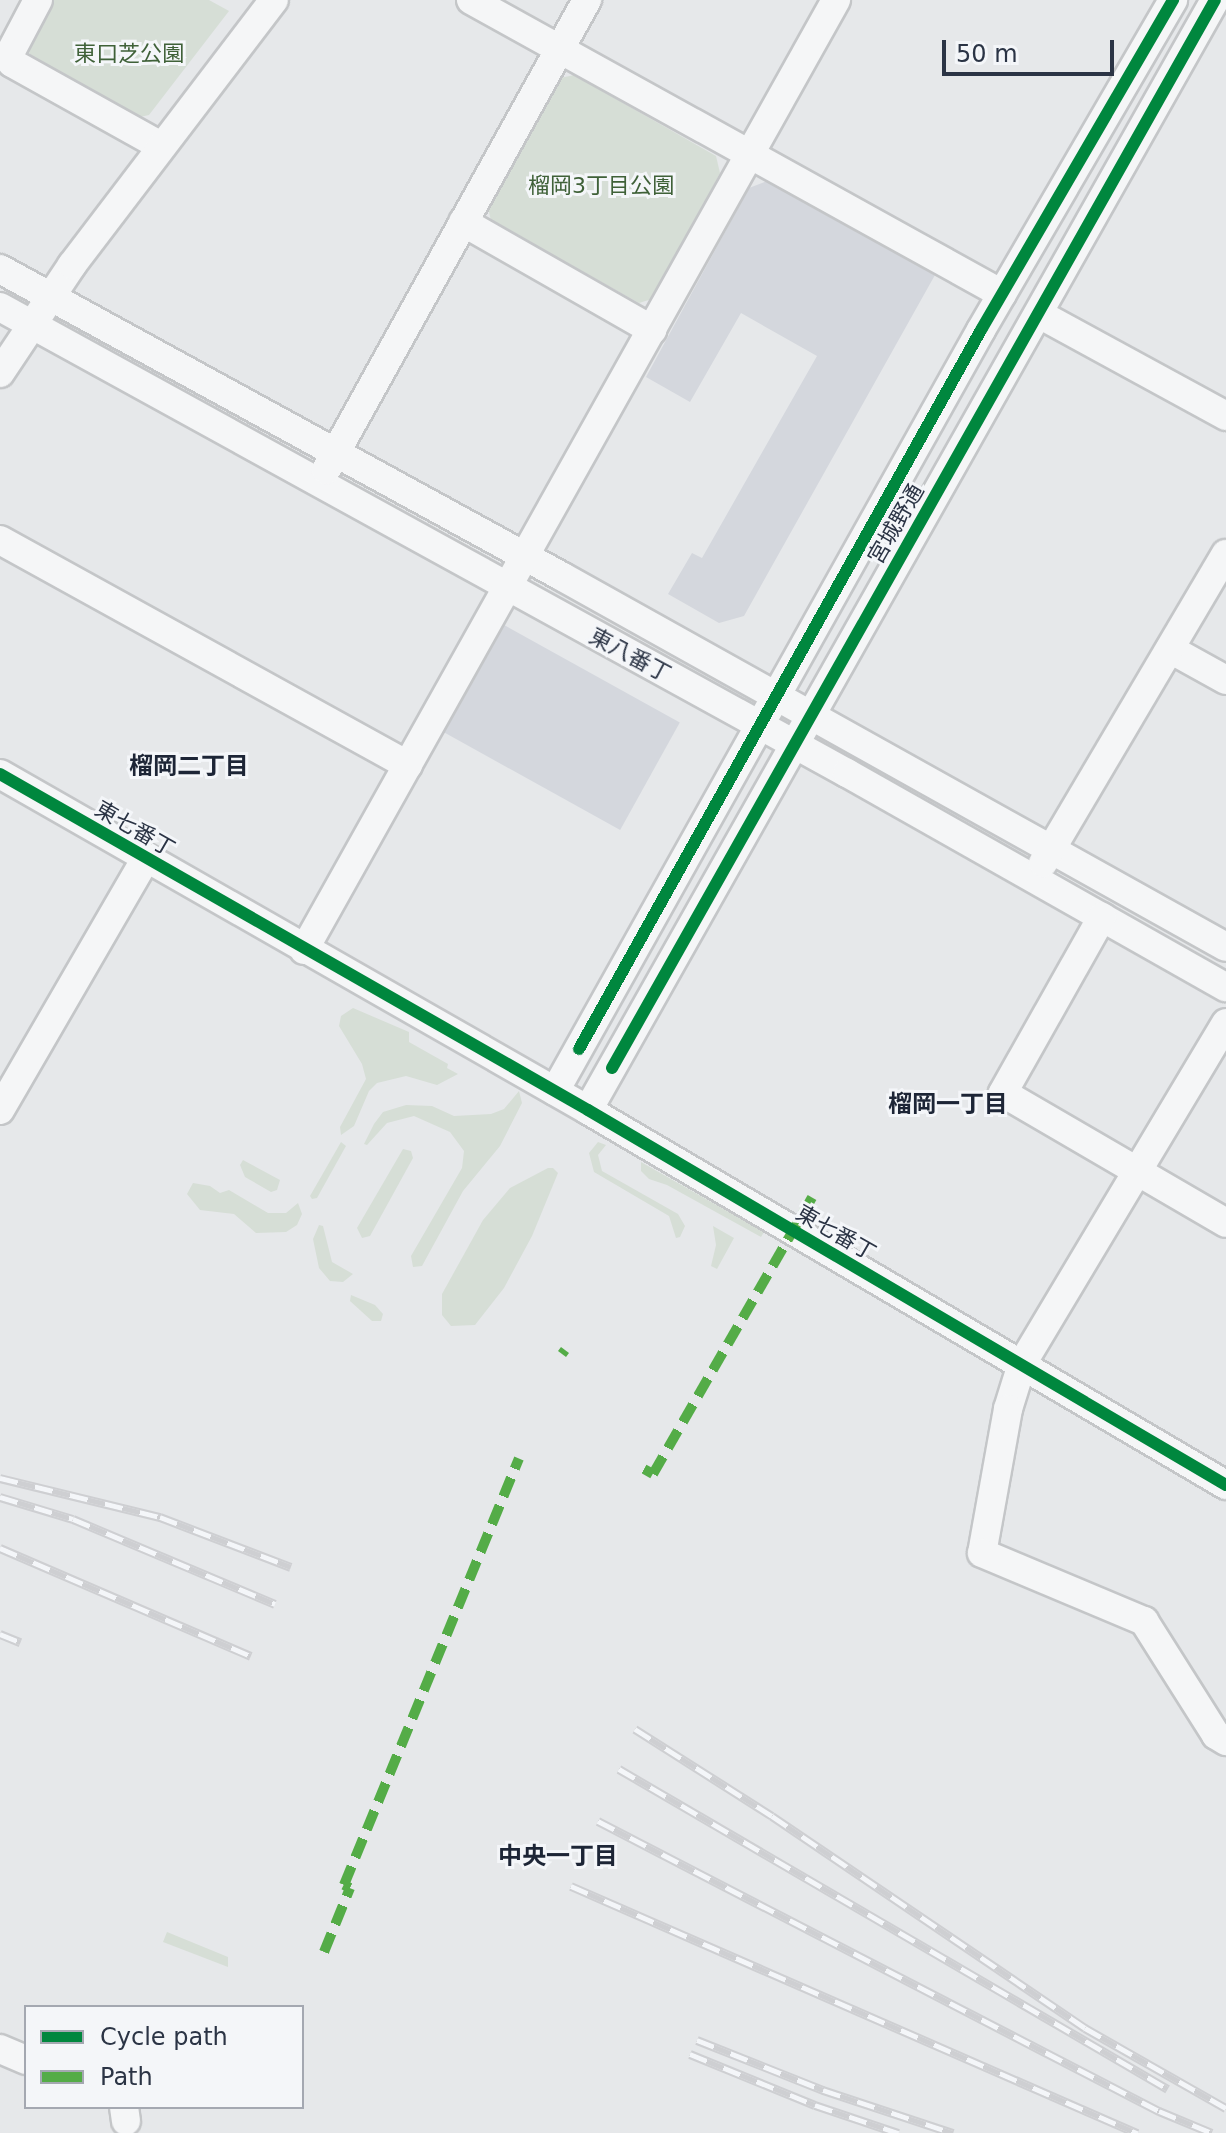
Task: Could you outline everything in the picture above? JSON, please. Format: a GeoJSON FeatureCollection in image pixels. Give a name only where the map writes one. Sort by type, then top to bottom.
{"type":"FeatureCollection","features":[{"type":"Feature","properties":{"kind":"street"},"geometry":{"type":"LineString","coordinates":[[38,0],[10,53],[12,63],[161,146]]}},
{"type":"Feature","properties":{"kind":"street"},"geometry":{"type":"LineString","coordinates":[[0,373],[161,146],[274,0]]}},
{"type":"Feature","properties":{"kind":"street"},"geometry":{"type":"LineString","coordinates":[[471,0],[1002,294]]}},
{"type":"Feature","properties":{"kind":"street"},"geometry":{"type":"LineString","coordinates":[[320,481],[587,0]]}},
{"type":"Feature","properties":{"kind":"street"},"geometry":{"type":"LineString","coordinates":[[304,950],[836,0]]}},
{"type":"Feature","properties":{"kind":"street","name":"宮城野通"},"geometry":{"type":"LineString","coordinates":[[555,1091],[1002,294],[1173,0]]}},
{"type":"Feature","properties":{"kind":"street","name":"宮城野通"},"geometry":{"type":"LineString","coordinates":[[588,1110],[1215,0]]}},
{"type":"Feature","properties":{"kind":"street"},"geometry":{"type":"LineString","coordinates":[[463,222],[652,330]]}},
{"type":"Feature","properties":{"kind":"street","name":"東八番丁"},"geometry":{"type":"LineString","coordinates":[[0,269],[524,556],[1226,947]]}},
{"type":"Feature","properties":{"kind":"street","name":"東八番丁"},"geometry":{"type":"LineString","coordinates":[[0,307],[793,743],[1226,987]]}},
{"type":"Feature","properties":{"kind":"street"},"geometry":{"type":"LineString","coordinates":[[1039,314],[1226,416]]}},
{"type":"Feature","properties":{"kind":"street"},"geometry":{"type":"LineString","coordinates":[[0,540],[408,765]]}},
{"type":"Feature","properties":{"kind":"street"},"geometry":{"type":"LineString","coordinates":[[1034,878],[1226,554]]}},
{"type":"Feature","properties":{"kind":"street"},"geometry":{"type":"LineString","coordinates":[[1170,649],[1226,680]]}},
{"type":"Feature","properties":{"kind":"street","name":"東七番丁"},"geometry":{"type":"LineString","coordinates":[[0,774],[588,1110],[1226,1485]]}},
{"type":"Feature","properties":{"kind":"street"},"geometry":{"type":"LineString","coordinates":[[4,1095],[146,858]]}},
{"type":"Feature","properties":{"kind":"street"},"geometry":{"type":"LineString","coordinates":[[1102,917],[1003,1093],[1226,1223]]}},
{"type":"Feature","properties":{"kind":"street"},"geometry":{"type":"LineString","coordinates":[[1226,1023],[1022,1364],[1008,1409],[982,1553],[1144,1621],[1216,1735],[1226,1741]]}},
{"type":"Feature","properties":{"kind":"street"},"geometry":{"type":"LineString","coordinates":[[0,2049],[24,2059]]}},
{"type":"Feature","properties":{"kind":"shaded area"},"geometry":{"type":"Polygon","coordinates":[[[767,181],[935,275],[744,616],[719,623],[668,594],[692,553],[702,558],[817,356],[741,313],[690,402],[646,377],[749,188],[767,181]]]}},
{"type":"Feature","properties":{"kind":"shaded area"},"geometry":{"type":"Polygon","coordinates":[[[504,625],[680,722],[620,830],[444,733],[504,625]]]}},
{"type":"Feature","properties":{"kind":"green space","name":"東口芝公園"},"geometry":{"type":"Polygon","coordinates":[[[54,0],[209,0],[229,11],[149,115],[135,118],[31,60],[28,47],[54,0]]]}},
{"type":"Feature","properties":{"kind":"green space","name":"榴岡3丁目公園"},"geometry":{"type":"Polygon","coordinates":[[[574,75],[716,156],[720,173],[655,298],[639,303],[491,221],[487,203],[556,79],[574,75]]]}},
{"type":"Feature","properties":{"kind":"green space"},"geometry":{"type":"Polygon","coordinates":[[[353,1008],[409,1032],[409,1042],[448,1064],[447,1068],[458,1074],[437,1085],[406,1076],[377,1083],[369,1091],[354,1126],[341,1135],[340,1127],[366,1079],[362,1064],[339,1026],[341,1016],[353,1008]]]}},
{"type":"Feature","properties":{"kind":"green space"},"geometry":{"type":"Polygon","coordinates":[[[519,1091],[522,1103],[500,1146],[463,1191],[422,1266],[413,1267],[411,1256],[462,1168],[464,1151],[450,1132],[414,1116],[387,1123],[367,1145],[364,1144],[374,1124],[383,1112],[406,1105],[432,1106],[454,1116],[491,1114],[504,1109],[519,1091]]]}},
{"type":"Feature","properties":{"kind":"green space"},"geometry":{"type":"Polygon","coordinates":[[[341,1142],[346,1146],[317,1198],[312,1199],[310,1196],[341,1142]]]}},
{"type":"Feature","properties":{"kind":"green space"},"geometry":{"type":"Polygon","coordinates":[[[598,1142],[606,1145],[598,1155],[602,1171],[678,1214],[685,1226],[680,1237],[676,1238],[669,1216],[594,1172],[589,1153],[598,1142]]]}},
{"type":"Feature","properties":{"kind":"green space"},"geometry":{"type":"Polygon","coordinates":[[[403,1149],[411,1151],[413,1158],[370,1236],[362,1238],[357,1228],[403,1149]]]}},
{"type":"Feature","properties":{"kind":"green space"},"geometry":{"type":"Polygon","coordinates":[[[243,1160],[280,1180],[277,1190],[271,1192],[245,1177],[240,1165],[243,1160]]]}},
{"type":"Feature","properties":{"kind":"green space"},"geometry":{"type":"Polygon","coordinates":[[[641,1162],[764,1232],[761,1237],[667,1185],[649,1179],[641,1171],[641,1162]]]}},
{"type":"Feature","properties":{"kind":"green space"},"geometry":{"type":"Polygon","coordinates":[[[548,1168],[558,1173],[532,1236],[504,1288],[475,1325],[451,1326],[442,1315],[442,1294],[483,1220],[510,1188],[548,1168]]]}},
{"type":"Feature","properties":{"kind":"green space"},"geometry":{"type":"Polygon","coordinates":[[[193,1183],[210,1186],[220,1193],[229,1190],[268,1213],[286,1213],[298,1203],[302,1214],[297,1225],[286,1232],[256,1233],[234,1214],[200,1210],[187,1194],[193,1183]]]}},
{"type":"Feature","properties":{"kind":"green space"},"geometry":{"type":"Polygon","coordinates":[[[319,1225],[323,1226],[332,1262],[353,1274],[343,1282],[330,1281],[319,1268],[313,1239],[319,1225]]]}},
{"type":"Feature","properties":{"kind":"green space"},"geometry":{"type":"Polygon","coordinates":[[[713,1226],[734,1238],[717,1269],[711,1266],[716,1245],[713,1226]]]}},
{"type":"Feature","properties":{"kind":"green space"},"geometry":{"type":"Polygon","coordinates":[[[351,1295],[375,1305],[383,1314],[381,1321],[372,1321],[350,1301],[351,1295]]]}},
{"type":"Feature","properties":{"kind":"green space"},"geometry":{"type":"Polygon","coordinates":[[[167,1932],[228,1957],[228,1967],[163,1942],[167,1932]]]}},
{"type":"Feature","properties":{"kind":"railway"},"geometry":{"type":"LineString","coordinates":[[0,1478],[160,1517],[291,1567]]}},
{"type":"Feature","properties":{"kind":"railway"},"geometry":{"type":"LineString","coordinates":[[0,1497],[73,1519],[275,1604]]}},
{"type":"Feature","properties":{"kind":"railway"},"geometry":{"type":"LineString","coordinates":[[0,1548],[251,1656]]}},
{"type":"Feature","properties":{"kind":"railway"},"geometry":{"type":"LineString","coordinates":[[0,1634],[20,1642]]}},
{"type":"Feature","properties":{"kind":"railway"},"geometry":{"type":"LineString","coordinates":[[635,1729],[772,1816],[1085,2028],[1226,2108]]}},
{"type":"Feature","properties":{"kind":"railway"},"geometry":{"type":"LineString","coordinates":[[619,1769],[1168,2089]]}},
{"type":"Feature","properties":{"kind":"railway"},"geometry":{"type":"LineString","coordinates":[[598,1821],[1159,2111],[1212,2133]]}},
{"type":"Feature","properties":{"kind":"railway"},"geometry":{"type":"LineString","coordinates":[[571,1886],[1137,2133]]}},
{"type":"Feature","properties":{"kind":"railway"},"geometry":{"type":"LineString","coordinates":[[697,2040],[823,2090],[953,2133]]}},
{"type":"Feature","properties":{"kind":"railway"},"geometry":{"type":"LineString","coordinates":[[690,2054],[815,2105],[898,2133]]}},
{"type":"Feature","properties":{"kind":"marked path"},"geometry":{"type":"LineString","coordinates":[[644,1469],[653,1474],[812,1197]]}},
{"type":"Feature","properties":{"kind":"marked path"},"geometry":{"type":"LineString","coordinates":[[562,1354],[565,1350]]}},
{"type":"Feature","properties":{"kind":"marked path"},"geometry":{"type":"LineString","coordinates":[[324,1952],[350,1888],[344,1885],[519,1458]]}},
{"type":"Feature","properties":{"kind":"cycle path"},"geometry":{"type":"LineString","coordinates":[[579,1049],[981,330],[1173,0]]}},
{"type":"Feature","properties":{"kind":"cycle path"},"geometry":{"type":"LineString","coordinates":[[612,1068],[1215,0]]}},
{"type":"Feature","properties":{"kind":"cycle path"},"geometry":{"type":"LineString","coordinates":[[0,774],[588,1110],[1226,1485]]}},
{"type":"Feature","properties":{"kind":"district","name":"榴岡二丁目"},"geometry":{"type":"Point","coordinates":[189,767]}},
{"type":"Feature","properties":{"kind":"district","name":"榴岡一丁目"},"geometry":{"type":"Point","coordinates":[948,1105]}},
{"type":"Feature","properties":{"kind":"district","name":"中央一丁目"},"geometry":{"type":"Point","coordinates":[558,1857]}}]}
